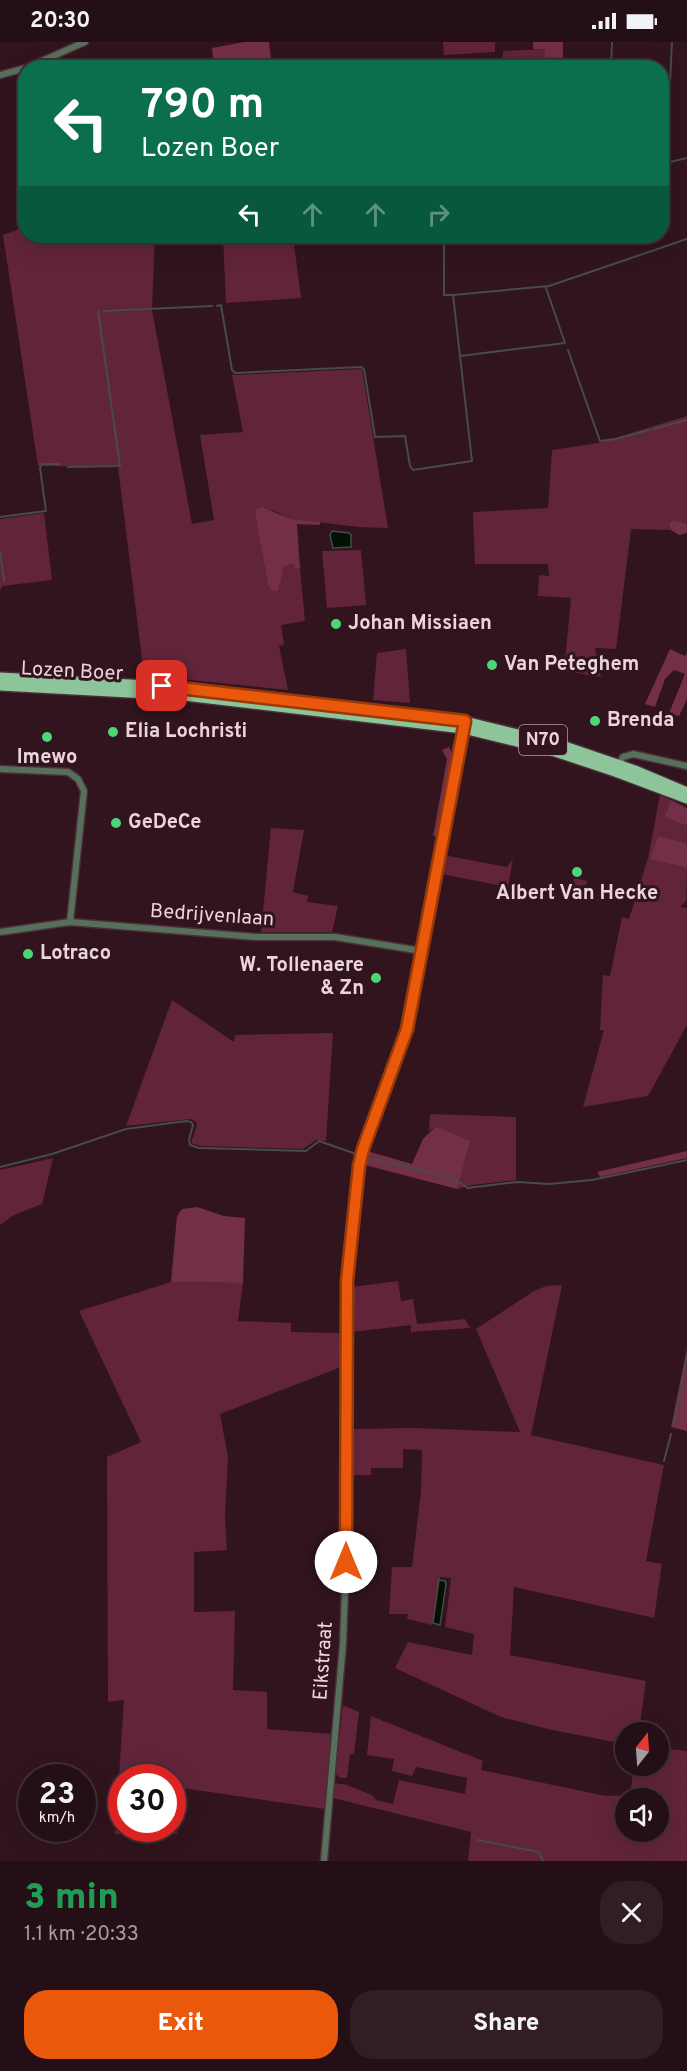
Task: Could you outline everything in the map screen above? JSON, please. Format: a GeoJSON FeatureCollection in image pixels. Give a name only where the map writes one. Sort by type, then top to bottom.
{"type":"FeatureCollection","features":[{"type":"Feature","properties":{"kind":"main road","name":"Lozen Boer"},"geometry":{"type":"LineString","coordinates":[[0,677],[185,687],[464,725]]}},
{"type":"Feature","properties":{"kind":"main road","name":"Lozen Boer"},"geometry":{"type":"LineString","coordinates":[[0,686],[184,696],[464,725]]}},
{"type":"Feature","properties":{"kind":"main road","name":"N70"},"geometry":{"type":"LineString","coordinates":[[464,725],[617,768],[687,792]]}},
{"type":"Feature","properties":{"kind":"main road","name":"N70"},"geometry":{"type":"LineString","coordinates":[[633,773],[687,799]]}},
{"type":"Feature","properties":{"kind":"street"},"geometry":{"type":"LineString","coordinates":[[44,60],[85,42]]}},
{"type":"Feature","properties":{"kind":"street"},"geometry":{"type":"LineString","coordinates":[[0,75],[18,70]]}},
{"type":"Feature","properties":{"kind":"street","name":"Eikstraat"},"geometry":{"type":"LineString","coordinates":[[324,1861],[344,1644],[348,1260],[361,1157],[407,1029],[464,725]]}},
{"type":"Feature","properties":{"kind":"street"},"geometry":{"type":"LineString","coordinates":[[617,768],[626,755],[633,754],[687,766]]}},
{"type":"Feature","properties":{"kind":"street"},"geometry":{"type":"LineString","coordinates":[[633,773],[642,756]]}},
{"type":"Feature","properties":{"kind":"street"},"geometry":{"type":"LineString","coordinates":[[0,769],[68,772],[78,779],[84,790],[70,922]]}},
{"type":"Feature","properties":{"kind":"street","name":"Bedrijvenlaan"},"geometry":{"type":"LineString","coordinates":[[0,932],[70,922],[256,938],[335,938],[422,951]]}},
{"type":"Feature","properties":{"kind":"shaded area"},"geometry":{"type":"Polygon","coordinates":[[[244,42],[269,42],[271,60],[213,60],[212,48],[244,42]]]}},
{"type":"Feature","properties":{"kind":"shaded area"},"geometry":{"type":"Polygon","coordinates":[[[443,42],[495,42],[495,52],[444,55],[443,42]]]}},
{"type":"Feature","properties":{"kind":"shaded area"},"geometry":{"type":"Polygon","coordinates":[[[533,42],[563,42],[563,57],[545,57],[545,49],[533,49],[533,42]]]}},
{"type":"Feature","properties":{"kind":"shaded area"},"geometry":{"type":"Polygon","coordinates":[[[545,49],[545,57],[563,57],[563,60],[502,60],[503,51],[545,49]]]}},
{"type":"Feature","properties":{"kind":"shaded area"},"geometry":{"type":"Polygon","coordinates":[[[18,230],[18,243],[155,243],[152,310],[192,524],[214,520],[200,435],[243,432],[232,375],[362,369],[388,528],[291,519],[272,510],[255,514],[268,586],[272,591],[280,586],[283,566],[294,564],[295,568],[300,568],[305,621],[281,625],[284,645],[279,646],[288,690],[144,675],[118,467],[38,466],[3,235],[18,230]]]}},
{"type":"Feature","properties":{"kind":"shaded area"},"geometry":{"type":"Polygon","coordinates":[[[223,243],[294,243],[301,298],[226,303],[223,243]]]}},
{"type":"Feature","properties":{"kind":"shaded area"},"geometry":{"type":"Polygon","coordinates":[[[687,416],[687,524],[674,520],[669,523],[671,530],[631,529],[616,649],[595,648],[601,677],[564,671],[571,598],[538,596],[539,575],[549,576],[548,564],[475,564],[473,512],[548,508],[552,450],[598,443],[687,416]]]}},
{"type":"Feature","properties":{"kind":"shaded area"},"geometry":{"type":"Polygon","coordinates":[[[262,507],[291,519],[320,522],[320,525],[297,524],[300,568],[295,568],[293,564],[284,566],[277,591],[272,591],[268,586],[255,514],[257,508],[262,507]]]}},
{"type":"Feature","properties":{"kind":"shaded area"},"geometry":{"type":"Polygon","coordinates":[[[44,513],[52,580],[2,586],[0,591],[0,519],[44,513]]]}},
{"type":"Feature","properties":{"kind":"shaded area"},"geometry":{"type":"Polygon","coordinates":[[[674,520],[687,524],[687,533],[679,535],[671,530],[669,523],[674,520]]]}},
{"type":"Feature","properties":{"kind":"shaded area"},"geometry":{"type":"Polygon","coordinates":[[[332,531],[349,533],[351,547],[333,548],[330,535],[332,531]]]}},
{"type":"Feature","properties":{"kind":"shaded area"},"geometry":{"type":"Polygon","coordinates":[[[361,550],[366,605],[327,608],[322,551],[361,550]]]}},
{"type":"Feature","properties":{"kind":"shaded area"},"geometry":{"type":"Polygon","coordinates":[[[406,649],[410,703],[373,700],[377,653],[406,649]]]}},
{"type":"Feature","properties":{"kind":"shaded area"},"geometry":{"type":"Polygon","coordinates":[[[670,649],[685,656],[687,653],[687,699],[679,716],[669,713],[685,674],[674,670],[665,679],[655,707],[645,704],[670,649]]]}},
{"type":"Feature","properties":{"kind":"shaded area"},"geometry":{"type":"Polygon","coordinates":[[[449,747],[454,759],[438,837],[433,836],[447,759],[442,750],[449,747]]]}},
{"type":"Feature","properties":{"kind":"shaded area"},"geometry":{"type":"Polygon","coordinates":[[[660,795],[671,800],[666,817],[687,826],[687,843],[658,836],[651,859],[687,868],[686,901],[680,907],[687,908],[687,1025],[648,1096],[583,1107],[604,1030],[600,1030],[603,975],[610,976],[622,917],[629,919],[648,858],[660,795]]]}},
{"type":"Feature","properties":{"kind":"shaded area"},"geometry":{"type":"Polygon","coordinates":[[[671,800],[687,808],[687,826],[665,817],[671,800]]]}},
{"type":"Feature","properties":{"kind":"shaded area"},"geometry":{"type":"Polygon","coordinates":[[[271,828],[304,830],[293,892],[308,896],[307,902],[338,906],[332,932],[261,932],[271,828]]]}},
{"type":"Feature","properties":{"kind":"shaded area"},"geometry":{"type":"Polygon","coordinates":[[[658,836],[687,843],[687,868],[650,859],[658,836]]]}},
{"type":"Feature","properties":{"kind":"shaded area"},"geometry":{"type":"Polygon","coordinates":[[[443,855],[507,867],[513,859],[508,887],[441,874],[443,855]]]}},
{"type":"Feature","properties":{"kind":"shaded area"},"geometry":{"type":"Polygon","coordinates":[[[574,878],[587,881],[584,893],[571,892],[574,878]]]}},
{"type":"Feature","properties":{"kind":"shaded area"},"geometry":{"type":"Polygon","coordinates":[[[172,1000],[234,1042],[235,1035],[333,1033],[326,1141],[316,1140],[303,1149],[200,1146],[191,1143],[197,1125],[191,1119],[126,1126],[172,1000]]]}},
{"type":"Feature","properties":{"kind":"shaded area"},"geometry":{"type":"Polygon","coordinates":[[[430,1114],[516,1117],[516,1180],[457,1189],[469,1141],[436,1126],[429,1131],[430,1114]]]}},
{"type":"Feature","properties":{"kind":"shaded area"},"geometry":{"type":"Polygon","coordinates":[[[436,1126],[470,1141],[457,1189],[365,1165],[367,1151],[412,1164],[423,1139],[436,1126]]]}},
{"type":"Feature","properties":{"kind":"shaded area"},"geometry":{"type":"Polygon","coordinates":[[[687,1151],[687,1158],[600,1177],[597,1172],[687,1151]]]}},
{"type":"Feature","properties":{"kind":"shaded area"},"geometry":{"type":"Polygon","coordinates":[[[53,1158],[42,1204],[14,1215],[0,1225],[0,1170],[53,1158]]]}},
{"type":"Feature","properties":{"kind":"shaded area"},"geometry":{"type":"Polygon","coordinates":[[[197,1207],[224,1216],[245,1218],[243,1283],[171,1282],[177,1216],[182,1209],[197,1207]]]}},
{"type":"Feature","properties":{"kind":"shaded area"},"geometry":{"type":"Polygon","coordinates":[[[398,1281],[401,1301],[413,1299],[417,1324],[465,1319],[470,1328],[411,1332],[411,1325],[352,1332],[352,1287],[398,1281]]]}},
{"type":"Feature","properties":{"kind":"shaded area"},"geometry":{"type":"Polygon","coordinates":[[[171,1282],[243,1283],[238,1321],[291,1323],[291,1332],[341,1333],[341,1367],[220,1414],[228,1457],[225,1516],[227,1550],[194,1552],[194,1612],[235,1611],[233,1690],[267,1692],[267,1729],[332,1734],[325,1809],[186,1789],[186,1764],[120,1764],[124,1700],[108,1702],[107,1457],[141,1442],[79,1311],[171,1282]]]}},
{"type":"Feature","properties":{"kind":"shaded area"},"geometry":{"type":"Polygon","coordinates":[[[562,1285],[531,1435],[664,1465],[646,1561],[662,1564],[654,1618],[514,1587],[510,1655],[646,1681],[640,1722],[615,1722],[615,1742],[501,1717],[395,1668],[408,1642],[472,1655],[474,1634],[445,1627],[451,1578],[440,1577],[432,1625],[407,1619],[408,1614],[389,1614],[392,1567],[412,1567],[421,1491],[422,1450],[403,1449],[403,1468],[371,1468],[371,1475],[353,1475],[353,1429],[413,1428],[520,1432],[476,1329],[534,1291],[546,1286],[562,1285]]]}},
{"type":"Feature","properties":{"kind":"shaded area"},"geometry":{"type":"Polygon","coordinates":[[[687,1348],[687,1431],[671,1427],[687,1348]]]}},
{"type":"Feature","properties":{"kind":"shaded area"},"geometry":{"type":"Polygon","coordinates":[[[439,1580],[445,1581],[446,1584],[440,1625],[433,1623],[439,1580]]]}},
{"type":"Feature","properties":{"kind":"shaded area"},"geometry":{"type":"Polygon","coordinates":[[[343,1705],[359,1712],[354,1754],[350,1754],[347,1778],[341,1778],[335,1774],[343,1705]]]}},
{"type":"Feature","properties":{"kind":"shaded area"},"geometry":{"type":"Polygon","coordinates":[[[371,1716],[483,1761],[481,1770],[606,1796],[615,1796],[615,1842],[669,1842],[669,1788],[631,1788],[633,1776],[669,1776],[669,1749],[687,1751],[687,1861],[468,1861],[471,1832],[333,1798],[334,1783],[347,1785],[372,1795],[376,1800],[393,1804],[399,1780],[465,1794],[467,1778],[416,1767],[412,1776],[392,1771],[394,1759],[367,1755],[371,1716]]]}},
{"type":"Feature","properties":{"kind":"waterway"},"geometry":{"type":"LineString","coordinates":[[611,60],[612,42]]}},
{"type":"Feature","properties":{"kind":"waterway"},"geometry":{"type":"LineString","coordinates":[[669,102],[672,42]]}},
{"type":"Feature","properties":{"kind":"waterway"},"geometry":{"type":"LineString","coordinates":[[669,162],[687,158]]}},
{"type":"Feature","properties":{"kind":"waterway"},"geometry":{"type":"LineString","coordinates":[[453,295],[549,286],[687,239]]}},
{"type":"Feature","properties":{"kind":"waterway"},"geometry":{"type":"LineString","coordinates":[[217,306],[221,305],[232,370],[235,373],[361,367],[364,369],[375,437],[405,436],[410,466],[413,470],[472,461],[453,295],[444,295],[444,243]]}},
{"type":"Feature","properties":{"kind":"waterway"},"geometry":{"type":"LineString","coordinates":[[460,356],[565,343],[546,288]]}},
{"type":"Feature","properties":{"kind":"waterway"},"geometry":{"type":"LineString","coordinates":[[104,311],[212,306]]}},
{"type":"Feature","properties":{"kind":"waterway"},"geometry":{"type":"LineString","coordinates":[[68,467],[120,466],[98,311]]}},
{"type":"Feature","properties":{"kind":"waterway"},"geometry":{"type":"LineString","coordinates":[[568,350],[600,441],[649,430]]}},
{"type":"Feature","properties":{"kind":"waterway"},"geometry":{"type":"LineString","coordinates":[[653,429],[687,420]]}},
{"type":"Feature","properties":{"kind":"waterway"},"geometry":{"type":"LineString","coordinates":[[0,517],[46,511],[40,468],[42,464],[59,464]]}},
{"type":"Feature","properties":{"kind":"waterway"},"geometry":{"type":"LineString","coordinates":[[0,552],[4,581]]}},
{"type":"Feature","properties":{"kind":"waterway"},"geometry":{"type":"LineString","coordinates":[[0,1167],[52,1154],[126,1129],[186,1121],[193,1125],[190,1145],[199,1148],[306,1151],[319,1141],[356,1154]]}},
{"type":"Feature","properties":{"kind":"waterway"},"geometry":{"type":"LineString","coordinates":[[367,1158],[436,1174],[461,1183],[467,1188],[517,1182],[549,1184],[592,1180],[687,1160]]}},
{"type":"Feature","properties":{"kind":"waterway"},"geometry":{"type":"LineString","coordinates":[[674,1424],[687,1355]]}},
{"type":"Feature","properties":{"kind":"waterway"},"geometry":{"type":"LineString","coordinates":[[664,1461],[671,1434]]}},
{"type":"Feature","properties":{"kind":"waterway"},"geometry":{"type":"LineString","coordinates":[[478,1840],[539,1852],[543,1861]]}},
{"type":"Feature","properties":{"kind":"place","name":"Johan Missiaen"},"geometry":{"type":"Point","coordinates":[336,624]}},
{"type":"Feature","properties":{"kind":"place","name":"Van Peteghem"},"geometry":{"type":"Point","coordinates":[492,665]}},
{"type":"Feature","properties":{"kind":"place","name":"Brenda"},"geometry":{"type":"Point","coordinates":[595,721]}},
{"type":"Feature","properties":{"kind":"place","name":"Elia Lochristi"},"geometry":{"type":"Point","coordinates":[113,732]}},
{"type":"Feature","properties":{"kind":"place","name":"Imewo"},"geometry":{"type":"Point","coordinates":[47,737]}},
{"type":"Feature","properties":{"kind":"place","name":"GeDeCe"},"geometry":{"type":"Point","coordinates":[116,823]}},
{"type":"Feature","properties":{"kind":"place","name":"Albert Van Hecke"},"geometry":{"type":"Point","coordinates":[577,872]}},
{"type":"Feature","properties":{"kind":"place","name":"Lotraco"},"geometry":{"type":"Point","coordinates":[28,954]}},
{"type":"Feature","properties":{"kind":"place","name":"W. Tollenaere & Zn"},"geometry":{"type":"Point","coordinates":[376,978]}},
{"type":"Feature","properties":{"kind":"route"},"geometry":{"type":"LineString","coordinates":[[162,686],[465,721],[407,1029],[363,1149],[359,1166],[348,1260],[346,1301],[346,1562]]}}]}
